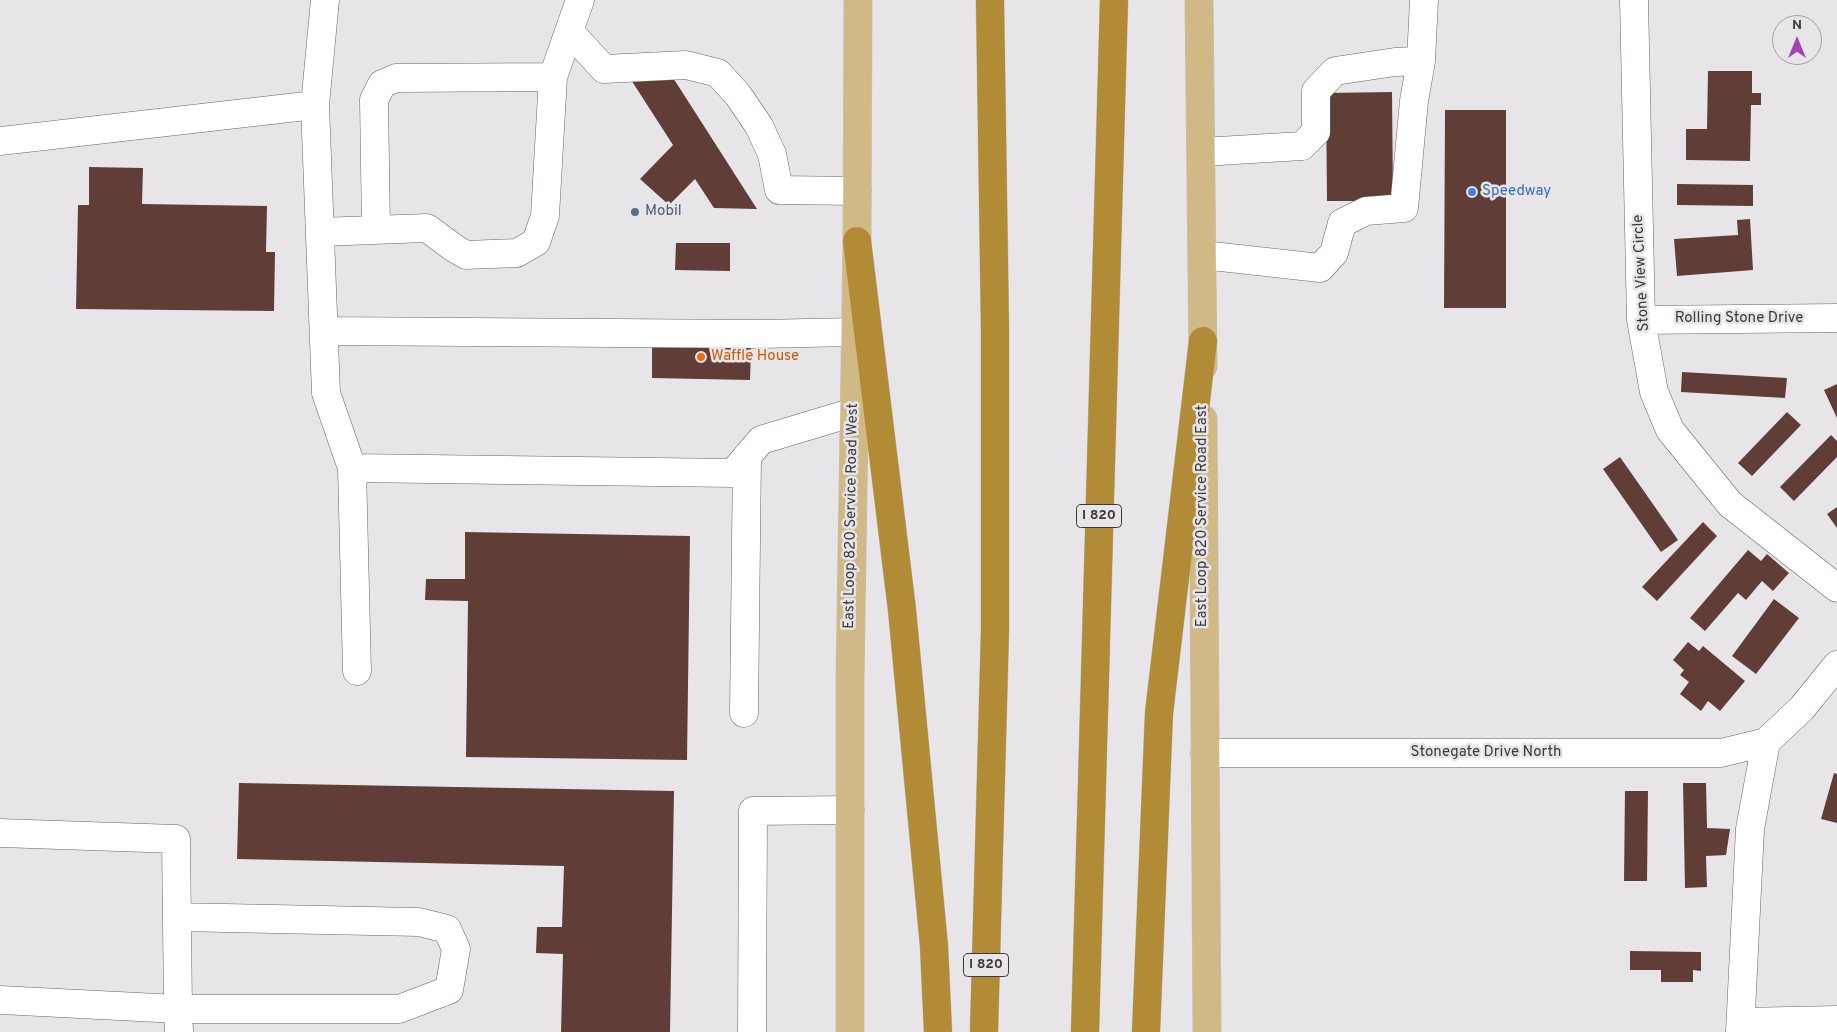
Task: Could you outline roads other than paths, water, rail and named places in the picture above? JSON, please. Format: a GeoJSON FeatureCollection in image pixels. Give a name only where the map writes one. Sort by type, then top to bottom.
{"type":"FeatureCollection","features":[{"type":"Feature","properties":{"kind":"highway","name":"I 820"},"geometry":{"type":"LineString","coordinates":[[984,1032],[995,630],[995,329],[990,0]]}},
{"type":"Feature","properties":{"kind":"highway","name":"I 820"},"geometry":{"type":"LineString","coordinates":[[1085,1032],[1114,0]]}},
{"type":"Feature","properties":{"kind":"highway"},"geometry":{"type":"LineString","coordinates":[[857,241],[902,610],[934,946],[938,1032]]}},
{"type":"Feature","properties":{"kind":"highway"},"geometry":{"type":"LineString","coordinates":[[1146,1032],[1159,713],[1203,341]]}},
{"type":"Feature","properties":{"kind":"main road","name":"East Loop 820 Service Road West"},"geometry":{"type":"LineString","coordinates":[[850,1032],[850,679],[854,332],[857,241],[858,0]]}},
{"type":"Feature","properties":{"kind":"main road","name":"East Loop 820 Service Road East"},"geometry":{"type":"LineString","coordinates":[[1199,0],[1203,255],[1207,1032]]}},
{"type":"Feature","properties":{"kind":"street"},"geometry":{"type":"LineString","coordinates":[[325,0],[316,105],[326,393],[352,468],[357,671]]}},
{"type":"Feature","properties":{"kind":"street"},"geometry":{"type":"LineString","coordinates":[[320,232],[427,228],[466,255],[517,253],[536,242],[545,216],[553,77],[580,0]]}},
{"type":"Feature","properties":{"kind":"street"},"geometry":{"type":"LineString","coordinates":[[1203,255],[1320,268],[1334,253],[1342,223],[1366,211],[1404,208],[1414,101],[1421,61],[1424,0]]}},
{"type":"Feature","properties":{"kind":"street","name":"Stone View Circle"},"geometry":{"type":"LineString","coordinates":[[1634,0],[1641,320],[1654,392],[1670,430],[1730,504],[1837,588]]}},
{"type":"Feature","properties":{"kind":"street"},"geometry":{"type":"LineString","coordinates":[[569,31],[604,69],[686,65],[718,73],[738,95],[759,126],[772,154],[779,190],[857,191]]}},
{"type":"Feature","properties":{"kind":"street"},"geometry":{"type":"LineString","coordinates":[[1202,152],[1302,146],[1316,132],[1316,91],[1335,71],[1395,62],[1421,61]]}},
{"type":"Feature","properties":{"kind":"street"},"geometry":{"type":"LineString","coordinates":[[376,229],[374,100],[382,84],[396,78],[553,77]]}},
{"type":"Feature","properties":{"kind":"street"},"geometry":{"type":"LineString","coordinates":[[0,141],[316,105]]}},
{"type":"Feature","properties":{"kind":"street","name":"Rolling Stone Drive"},"geometry":{"type":"LineString","coordinates":[[1641,320],[1837,318]]}},
{"type":"Feature","properties":{"kind":"street"},"geometry":{"type":"LineString","coordinates":[[324,331],[750,334],[854,332]]}},
{"type":"Feature","properties":{"kind":"street"},"geometry":{"type":"LineString","coordinates":[[352,468],[733,473],[761,440],[854,412]]}},
{"type":"Feature","properties":{"kind":"street"},"geometry":{"type":"LineString","coordinates":[[744,713],[747,456]]}},
{"type":"Feature","properties":{"kind":"street","name":"Stonegate Drive North"},"geometry":{"type":"LineString","coordinates":[[1205,753],[1722,753],[1766,742],[1802,708],[1837,665]]}},
{"type":"Feature","properties":{"kind":"street"},"geometry":{"type":"LineString","coordinates":[[1766,742],[1750,829],[1741,1027],[1837,1020]]}},
{"type":"Feature","properties":{"kind":"street"},"geometry":{"type":"LineString","coordinates":[[752,1032],[753,811],[850,810]]}},
{"type":"Feature","properties":{"kind":"street"},"geometry":{"type":"LineString","coordinates":[[0,833],[176,839],[179,1021]]}},
{"type":"Feature","properties":{"kind":"street"},"geometry":{"type":"LineString","coordinates":[[0,1000],[179,1021],[399,1009],[449,990],[456,949],[447,930],[419,922],[177,917]]}},
{"type":"Feature","properties":{"kind":"place","name":"Speedway"},"geometry":{"type":"Point","coordinates":[1472,192]}},
{"type":"Feature","properties":{"kind":"place","name":"Mobil"},"geometry":{"type":"Point","coordinates":[635,212]}},
{"type":"Feature","properties":{"kind":"place","name":"Waffle House"},"geometry":{"type":"Point","coordinates":[701,357]}}]}
